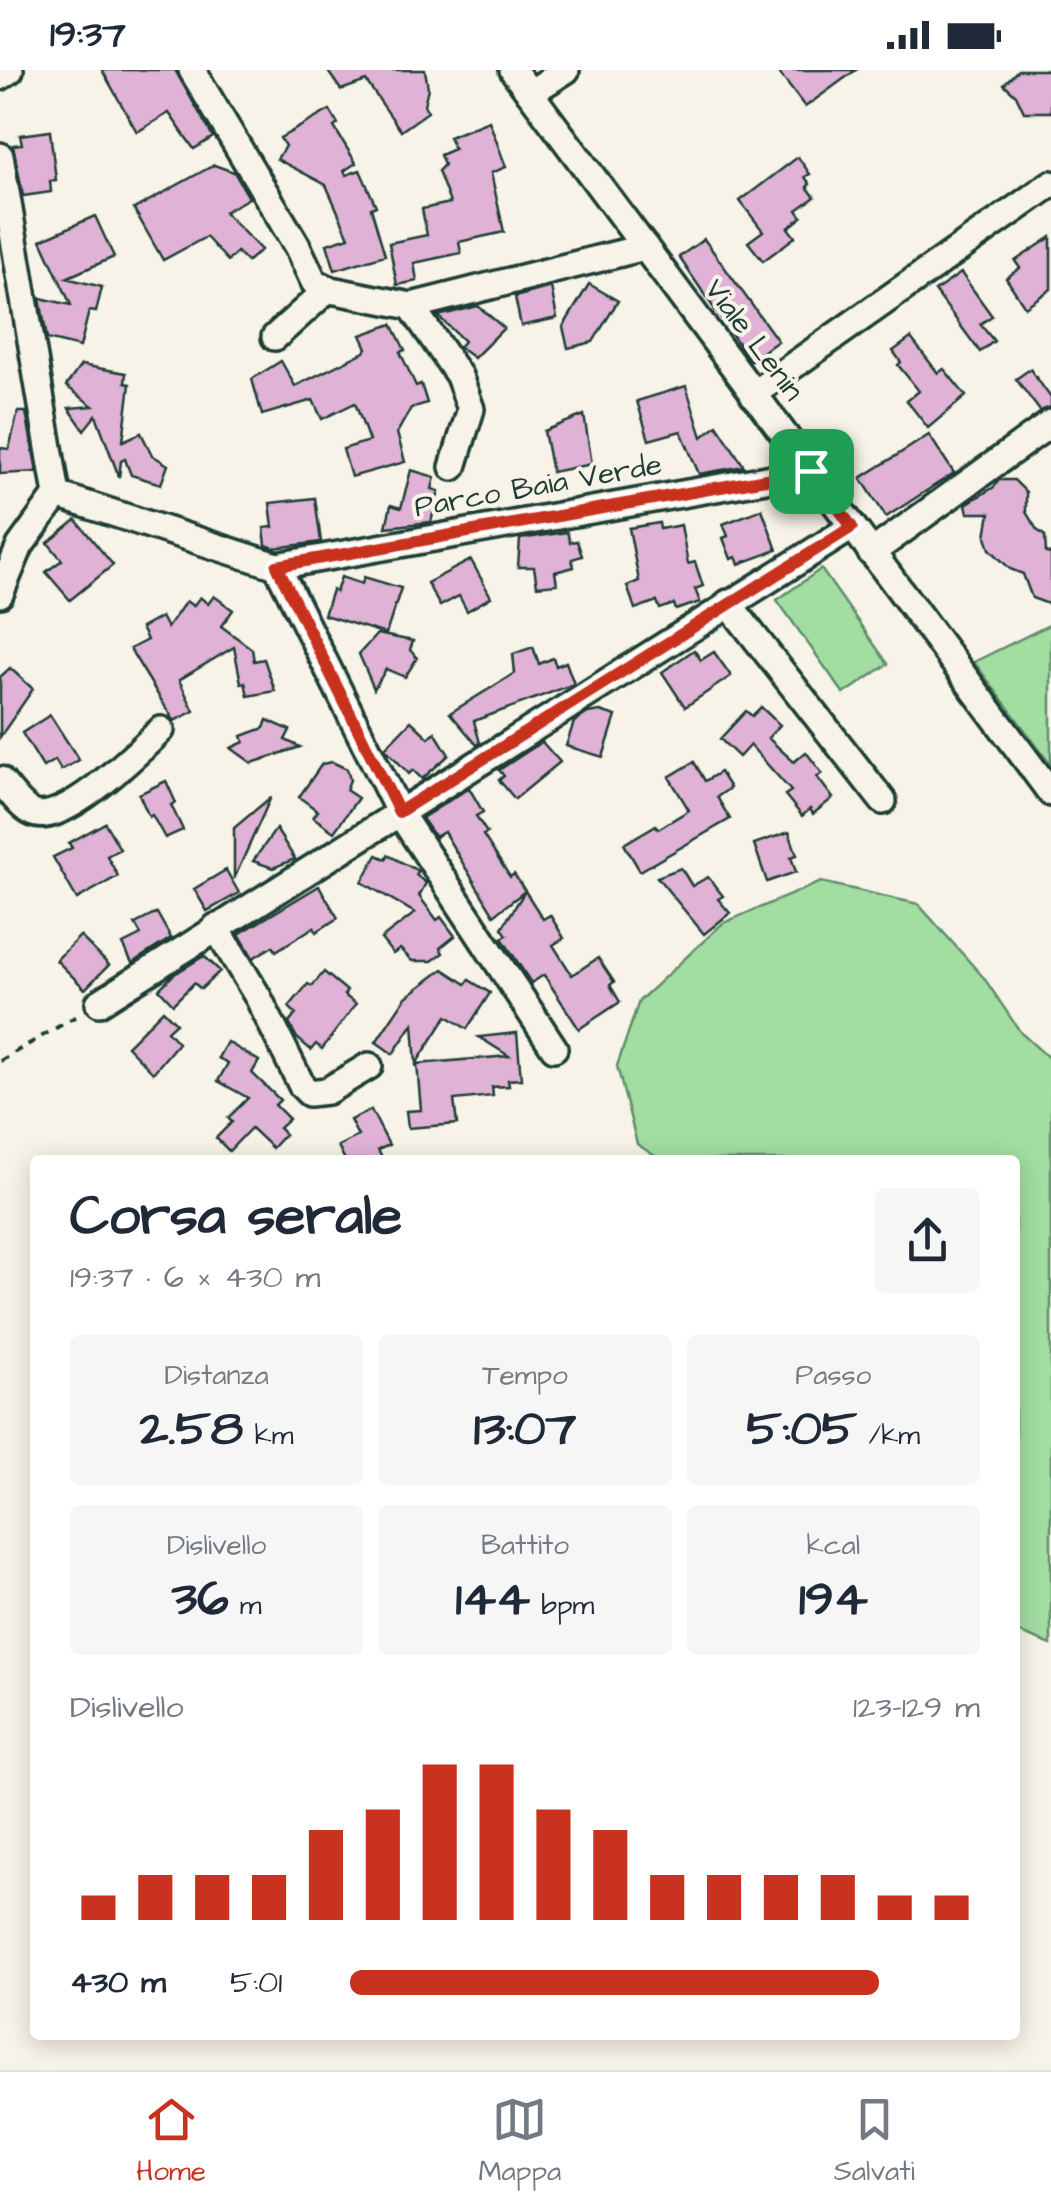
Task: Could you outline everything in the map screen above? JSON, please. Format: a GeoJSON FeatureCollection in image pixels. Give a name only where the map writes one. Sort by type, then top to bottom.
{"type":"FeatureCollection","features":[{"type":"Feature","properties":{"kind":"street"},"geometry":{"type":"LineString","coordinates":[[0,77],[10,70]]}},
{"type":"Feature","properties":{"kind":"street"},"geometry":{"type":"LineString","coordinates":[[192,70],[298,246],[314,282],[328,289],[411,306],[645,248]]}},
{"type":"Feature","properties":{"kind":"street","name":"Viale Lenin"},"geometry":{"type":"LineString","coordinates":[[513,70],[1051,793]]}},
{"type":"Feature","properties":{"kind":"street"},"geometry":{"type":"LineString","coordinates":[[530,92],[566,70]]}},
{"type":"Feature","properties":{"kind":"street"},"geometry":{"type":"LineString","coordinates":[[0,156],[56,495],[10,541],[0,594]]}},
{"type":"Feature","properties":{"kind":"street"},"geometry":{"type":"LineString","coordinates":[[754,394],[1051,184]]}},
{"type":"Feature","properties":{"kind":"street"},"geometry":{"type":"LineString","coordinates":[[275,337],[328,289]]}},
{"type":"Feature","properties":{"kind":"street"},"geometry":{"type":"LineString","coordinates":[[411,306],[459,376],[471,409],[453,468]]}},
{"type":"Feature","properties":{"kind":"street"},"geometry":{"type":"LineString","coordinates":[[872,553],[1051,424]]}},
{"type":"Feature","properties":{"kind":"street","name":"Parco Baia Verde"},"geometry":{"type":"LineString","coordinates":[[56,495],[277,566],[811,471]]}},
{"type":"Feature","properties":{"kind":"street"},"geometry":{"type":"LineString","coordinates":[[99,1002],[852,527]]}},
{"type":"Feature","properties":{"kind":"street"},"geometry":{"type":"LineString","coordinates":[[277,566],[399,812],[554,1048]]}},
{"type":"Feature","properties":{"kind":"street"},"geometry":{"type":"LineString","coordinates":[[728,603],[883,801]]}},
{"type":"Feature","properties":{"kind":"street"},"geometry":{"type":"LineString","coordinates":[[0,780],[31,813],[42,816],[56,812],[116,774],[160,730]]}},
{"type":"Feature","properties":{"kind":"street"},"geometry":{"type":"LineString","coordinates":[[216,927],[309,1092],[327,1091],[369,1066]]}},
{"type":"Feature","properties":{"kind":"path"},"geometry":{"type":"LineString","coordinates":[[0,1062],[99,1002]]}},
{"type":"Feature","properties":{"kind":"green space"},"geometry":{"type":"Polygon","coordinates":[[[821,569],[888,664],[844,694],[777,600],[821,569]]]}},
{"type":"Feature","properties":{"kind":"green space"},"geometry":{"type":"Polygon","coordinates":[[[1051,624],[1051,765],[974,662],[1051,624]]]}},
{"type":"Feature","properties":{"kind":"green space"},"geometry":{"type":"Polygon","coordinates":[[[821,882],[918,904],[984,978],[1021,1033],[1051,1060],[1051,1645],[1020,1633],[1020,1155],[654,1155],[637,1144],[617,1066],[639,1001],[723,923],[821,882]]]}},
{"type":"Feature","properties":{"kind":"building"},"geometry":{"type":"Polygon","coordinates":[[[102,70],[175,70],[213,137],[194,149],[169,113],[137,132],[102,70]]]}},
{"type":"Feature","properties":{"kind":"building"},"geometry":{"type":"Polygon","coordinates":[[[327,70],[425,70],[428,88],[424,105],[428,112],[401,131],[366,81],[341,90],[327,70]]]}},
{"type":"Feature","properties":{"kind":"building"},"geometry":{"type":"Polygon","coordinates":[[[777,70],[856,70],[805,107],[777,70]]]}},
{"type":"Feature","properties":{"kind":"building"},"geometry":{"type":"Polygon","coordinates":[[[1018,70],[1051,70],[1051,112],[1024,112],[1016,95],[1004,84],[1018,70]]]}},
{"type":"Feature","properties":{"kind":"building"},"geometry":{"type":"Polygon","coordinates":[[[330,110],[338,124],[334,127],[356,163],[344,171],[346,175],[360,170],[376,206],[371,208],[385,255],[335,270],[327,244],[349,237],[326,185],[277,159],[285,146],[280,138],[330,110]]]}},
{"type":"Feature","properties":{"kind":"building"},"geometry":{"type":"Polygon","coordinates":[[[489,121],[506,167],[491,173],[504,232],[459,242],[461,253],[414,263],[417,281],[397,285],[389,243],[427,235],[422,209],[450,203],[438,171],[444,165],[440,155],[454,149],[449,137],[489,121]]]}},
{"type":"Feature","properties":{"kind":"building"},"geometry":{"type":"Polygon","coordinates":[[[50,131],[56,180],[50,181],[51,192],[23,196],[13,145],[22,144],[20,135],[50,131]]]}},
{"type":"Feature","properties":{"kind":"building"},"geometry":{"type":"Polygon","coordinates":[[[798,157],[810,174],[805,177],[810,184],[807,187],[815,197],[797,210],[802,217],[788,228],[795,237],[763,261],[748,242],[763,231],[740,201],[798,157]]]}},
{"type":"Feature","properties":{"kind":"building"},"geometry":{"type":"Polygon","coordinates":[[[214,165],[234,172],[249,198],[224,212],[261,250],[247,262],[237,252],[228,261],[206,237],[163,260],[134,209],[214,165]]]}},
{"type":"Feature","properties":{"kind":"building"},"geometry":{"type":"Polygon","coordinates":[[[95,216],[114,257],[66,278],[102,287],[96,312],[89,311],[80,347],[47,339],[40,298],[71,305],[41,240],[95,216]]]}},
{"type":"Feature","properties":{"kind":"building"},"geometry":{"type":"Polygon","coordinates":[[[1051,237],[1051,289],[1025,307],[1006,278],[1020,268],[1015,261],[1051,237]]]}},
{"type":"Feature","properties":{"kind":"building"},"geometry":{"type":"Polygon","coordinates":[[[704,239],[778,341],[750,361],[679,257],[704,239]]]}},
{"type":"Feature","properties":{"kind":"building"},"geometry":{"type":"Polygon","coordinates":[[[961,273],[992,316],[980,324],[994,341],[980,352],[935,291],[961,273]]]}},
{"type":"Feature","properties":{"kind":"building"},"geometry":{"type":"Polygon","coordinates":[[[589,284],[618,301],[593,342],[568,348],[563,327],[589,284]]]}},
{"type":"Feature","properties":{"kind":"building"},"geometry":{"type":"Polygon","coordinates":[[[551,287],[557,318],[521,326],[515,297],[551,287]]]}},
{"type":"Feature","properties":{"kind":"building"},"geometry":{"type":"Polygon","coordinates":[[[478,306],[504,328],[474,358],[459,347],[464,341],[438,316],[478,306]]]}},
{"type":"Feature","properties":{"kind":"building"},"geometry":{"type":"Polygon","coordinates":[[[392,324],[405,350],[400,352],[416,386],[421,384],[427,403],[411,408],[397,433],[405,462],[351,477],[343,449],[369,441],[355,403],[322,419],[313,400],[262,415],[252,379],[281,361],[295,386],[364,352],[367,348],[361,335],[392,324]]]}},
{"type":"Feature","properties":{"kind":"building"},"geometry":{"type":"Polygon","coordinates":[[[911,338],[938,373],[944,369],[966,396],[928,428],[907,401],[919,391],[898,365],[901,362],[893,351],[911,338]]]}},
{"type":"Feature","properties":{"kind":"building"},"geometry":{"type":"Polygon","coordinates":[[[81,365],[126,373],[125,383],[130,384],[123,441],[141,433],[152,455],[168,465],[161,484],[131,475],[125,459],[121,461],[119,477],[96,415],[84,430],[69,408],[93,406],[66,386],[81,365]]]}},
{"type":"Feature","properties":{"kind":"building"},"geometry":{"type":"Polygon","coordinates":[[[1030,369],[1051,398],[1051,407],[1040,411],[1016,379],[1030,369]]]}},
{"type":"Feature","properties":{"kind":"building"},"geometry":{"type":"Polygon","coordinates":[[[686,386],[702,437],[717,425],[744,466],[699,474],[681,431],[649,440],[637,401],[686,386]]]}},
{"type":"Feature","properties":{"kind":"building"},"geometry":{"type":"Polygon","coordinates":[[[18,412],[26,412],[37,472],[0,474],[0,448],[9,449],[18,412]]]}},
{"type":"Feature","properties":{"kind":"building"},"geometry":{"type":"Polygon","coordinates":[[[584,415],[592,464],[552,472],[544,431],[584,415]]]}},
{"type":"Feature","properties":{"kind":"building"},"geometry":{"type":"Polygon","coordinates":[[[929,435],[954,473],[886,517],[861,478],[929,435]]]}},
{"type":"Feature","properties":{"kind":"building"},"geometry":{"type":"Polygon","coordinates":[[[411,470],[435,477],[432,489],[439,491],[431,522],[386,527],[391,505],[401,508],[411,470]]]}},
{"type":"Feature","properties":{"kind":"building"},"geometry":{"type":"Polygon","coordinates":[[[999,480],[1014,480],[1026,492],[1026,512],[1045,536],[1046,553],[1051,554],[1051,605],[1032,598],[1023,574],[1010,569],[990,549],[986,536],[990,513],[968,513],[966,504],[999,480]]]}},
{"type":"Feature","properties":{"kind":"building"},"geometry":{"type":"Polygon","coordinates":[[[315,498],[321,542],[274,548],[266,545],[264,528],[273,527],[270,503],[315,498]]]}},
{"type":"Feature","properties":{"kind":"building"},"geometry":{"type":"Polygon","coordinates":[[[762,509],[777,550],[739,564],[736,557],[731,559],[723,538],[728,536],[723,524],[762,509]]]}},
{"type":"Feature","properties":{"kind":"building"},"geometry":{"type":"Polygon","coordinates":[[[76,520],[113,565],[70,600],[46,572],[62,560],[48,543],[76,520]]]}},
{"type":"Feature","properties":{"kind":"building"},"geometry":{"type":"Polygon","coordinates":[[[659,523],[660,529],[681,525],[688,564],[695,562],[703,586],[695,589],[700,602],[676,610],[674,604],[660,609],[657,601],[635,609],[627,586],[639,581],[629,528],[659,523]]]}},
{"type":"Feature","properties":{"kind":"building"},"geometry":{"type":"Polygon","coordinates":[[[567,532],[570,542],[577,541],[582,556],[572,559],[574,567],[555,572],[557,584],[537,586],[534,567],[518,567],[520,539],[567,532]]]}},
{"type":"Feature","properties":{"kind":"building"},"geometry":{"type":"Polygon","coordinates":[[[471,560],[491,597],[467,611],[459,596],[440,606],[427,583],[471,560]]]}},
{"type":"Feature","properties":{"kind":"building"},"geometry":{"type":"Polygon","coordinates":[[[341,577],[362,584],[364,577],[401,588],[386,634],[324,615],[341,577]]]}},
{"type":"Feature","properties":{"kind":"building"},"geometry":{"type":"Polygon","coordinates":[[[214,596],[233,610],[221,626],[252,649],[254,661],[264,659],[275,691],[248,696],[245,682],[241,683],[234,647],[179,680],[194,711],[174,721],[130,649],[147,640],[141,628],[161,617],[167,628],[186,601],[193,606],[200,597],[208,604],[214,596]]]}},
{"type":"Feature","properties":{"kind":"building"},"geometry":{"type":"Polygon","coordinates":[[[377,634],[413,641],[410,650],[417,658],[405,677],[386,669],[374,689],[359,654],[377,634]]]}},
{"type":"Feature","properties":{"kind":"building"},"geometry":{"type":"Polygon","coordinates":[[[533,647],[539,664],[553,658],[556,666],[566,662],[574,684],[474,721],[480,743],[477,745],[450,713],[515,673],[513,654],[533,647]]]}},
{"type":"Feature","properties":{"kind":"building"},"geometry":{"type":"Polygon","coordinates":[[[694,650],[701,660],[714,652],[731,676],[685,707],[662,672],[694,650]]]}},
{"type":"Feature","properties":{"kind":"building"},"geometry":{"type":"Polygon","coordinates":[[[10,668],[33,689],[0,737],[0,677],[10,668]]]}},
{"type":"Feature","properties":{"kind":"building"},"geometry":{"type":"Polygon","coordinates":[[[761,707],[780,725],[768,738],[794,762],[806,752],[822,773],[817,777],[833,798],[813,814],[810,809],[802,816],[785,795],[791,791],[750,745],[739,757],[720,739],[746,711],[752,716],[761,707]]]}},
{"type":"Feature","properties":{"kind":"building"},"geometry":{"type":"Polygon","coordinates":[[[600,711],[616,716],[603,757],[566,746],[574,722],[600,711]]]}},
{"type":"Feature","properties":{"kind":"building"},"geometry":{"type":"Polygon","coordinates":[[[50,715],[79,760],[61,770],[55,760],[43,767],[22,733],[50,715]]]}},
{"type":"Feature","properties":{"kind":"building"},"geometry":{"type":"Polygon","coordinates":[[[267,720],[290,730],[285,740],[300,747],[252,763],[231,748],[244,742],[242,736],[264,728],[267,720]]]}},
{"type":"Feature","properties":{"kind":"building"},"geometry":{"type":"Polygon","coordinates":[[[411,721],[429,738],[435,732],[449,755],[422,779],[413,770],[409,774],[385,748],[411,721]]]}},
{"type":"Feature","properties":{"kind":"building"},"geometry":{"type":"Polygon","coordinates":[[[542,742],[560,762],[515,799],[499,780],[504,776],[499,770],[542,742]]]}},
{"type":"Feature","properties":{"kind":"building"},"geometry":{"type":"Polygon","coordinates":[[[332,762],[347,769],[350,780],[346,790],[358,798],[334,832],[313,817],[318,811],[299,797],[322,764],[332,762]]]}},
{"type":"Feature","properties":{"kind":"building"},"geometry":{"type":"Polygon","coordinates":[[[694,762],[705,781],[720,772],[730,788],[717,797],[730,819],[640,871],[624,844],[689,810],[669,777],[694,762]]]}},
{"type":"Feature","properties":{"kind":"building"},"geometry":{"type":"Polygon","coordinates":[[[166,781],[176,803],[171,805],[183,830],[165,838],[152,815],[149,817],[139,794],[166,781]]]}},
{"type":"Feature","properties":{"kind":"building"},"geometry":{"type":"Polygon","coordinates":[[[469,788],[483,812],[476,816],[487,833],[483,835],[510,877],[514,874],[525,891],[494,915],[444,832],[435,837],[422,818],[469,788]]]}},
{"type":"Feature","properties":{"kind":"building"},"geometry":{"type":"Polygon","coordinates":[[[271,797],[234,879],[234,828],[271,797]]]}},
{"type":"Feature","properties":{"kind":"building"},"geometry":{"type":"Polygon","coordinates":[[[105,823],[120,849],[107,856],[118,876],[77,899],[53,857],[105,823]]]}},
{"type":"Feature","properties":{"kind":"building"},"geometry":{"type":"Polygon","coordinates":[[[276,829],[295,859],[273,868],[253,861],[276,829]]]}},
{"type":"Feature","properties":{"kind":"building"},"geometry":{"type":"Polygon","coordinates":[[[789,832],[797,855],[791,857],[796,872],[767,882],[754,844],[789,832]]]}},
{"type":"Feature","properties":{"kind":"building"},"geometry":{"type":"Polygon","coordinates":[[[377,855],[386,859],[388,855],[418,871],[416,875],[426,883],[419,896],[455,936],[432,961],[412,961],[400,949],[393,954],[381,939],[415,913],[362,882],[377,855]]]}},
{"type":"Feature","properties":{"kind":"building"},"geometry":{"type":"Polygon","coordinates":[[[681,868],[692,886],[708,877],[730,913],[704,934],[657,877],[681,868]]]}},
{"type":"Feature","properties":{"kind":"building"},"geometry":{"type":"Polygon","coordinates":[[[226,870],[239,893],[207,911],[194,889],[226,870]]]}},
{"type":"Feature","properties":{"kind":"building"},"geometry":{"type":"Polygon","coordinates":[[[319,886],[338,918],[316,932],[314,927],[276,951],[273,946],[253,958],[239,934],[319,886]]]}},
{"type":"Feature","properties":{"kind":"building"},"geometry":{"type":"Polygon","coordinates":[[[525,891],[543,919],[550,915],[564,938],[553,945],[572,975],[598,958],[614,982],[610,985],[620,1002],[579,1029],[544,975],[531,983],[502,938],[507,935],[502,928],[525,891]]]}},
{"type":"Feature","properties":{"kind":"building"},"geometry":{"type":"Polygon","coordinates":[[[157,913],[171,938],[132,963],[123,944],[141,935],[135,924],[157,913]]]}},
{"type":"Feature","properties":{"kind":"building"},"geometry":{"type":"Polygon","coordinates":[[[80,936],[109,965],[85,989],[56,960],[80,936]]]}},
{"type":"Feature","properties":{"kind":"building"},"geometry":{"type":"Polygon","coordinates":[[[204,956],[220,971],[201,989],[194,983],[173,1004],[159,989],[173,975],[204,956]]]}},
{"type":"Feature","properties":{"kind":"building"},"geometry":{"type":"Polygon","coordinates":[[[443,969],[490,993],[467,1029],[447,1016],[416,1064],[413,1024],[393,1054],[376,1042],[406,997],[443,969]]]}},
{"type":"Feature","properties":{"kind":"building"},"geometry":{"type":"Polygon","coordinates":[[[324,972],[356,1004],[322,1049],[316,1044],[311,1050],[297,1038],[289,1023],[296,1014],[289,1007],[324,972]]]}},
{"type":"Feature","properties":{"kind":"building"},"geometry":{"type":"Polygon","coordinates":[[[163,1010],[176,1023],[167,1031],[178,1043],[153,1073],[127,1046],[163,1010]]]}},
{"type":"Feature","properties":{"kind":"building"},"geometry":{"type":"Polygon","coordinates":[[[517,1033],[521,1079],[508,1080],[509,1086],[492,1087],[493,1096],[454,1100],[457,1124],[408,1128],[406,1111],[421,1110],[417,1064],[509,1056],[479,1037],[517,1033]]]}},
{"type":"Feature","properties":{"kind":"building"},"geometry":{"type":"Polygon","coordinates":[[[227,1042],[259,1061],[252,1073],[280,1100],[275,1105],[289,1119],[279,1128],[285,1134],[272,1148],[251,1128],[229,1151],[216,1138],[232,1122],[228,1118],[248,1098],[218,1081],[228,1063],[218,1058],[227,1042]]]}},
{"type":"Feature","properties":{"kind":"building"},"geometry":{"type":"Polygon","coordinates":[[[371,1110],[389,1145],[378,1150],[380,1155],[342,1155],[338,1146],[358,1136],[350,1120],[371,1110]]]}},
{"type":"Feature","properties":{"kind":"route"},"geometry":{"type":"LineString","coordinates":[[811,471],[852,527],[399,812],[277,566],[650,500],[811,471]]}}]}
